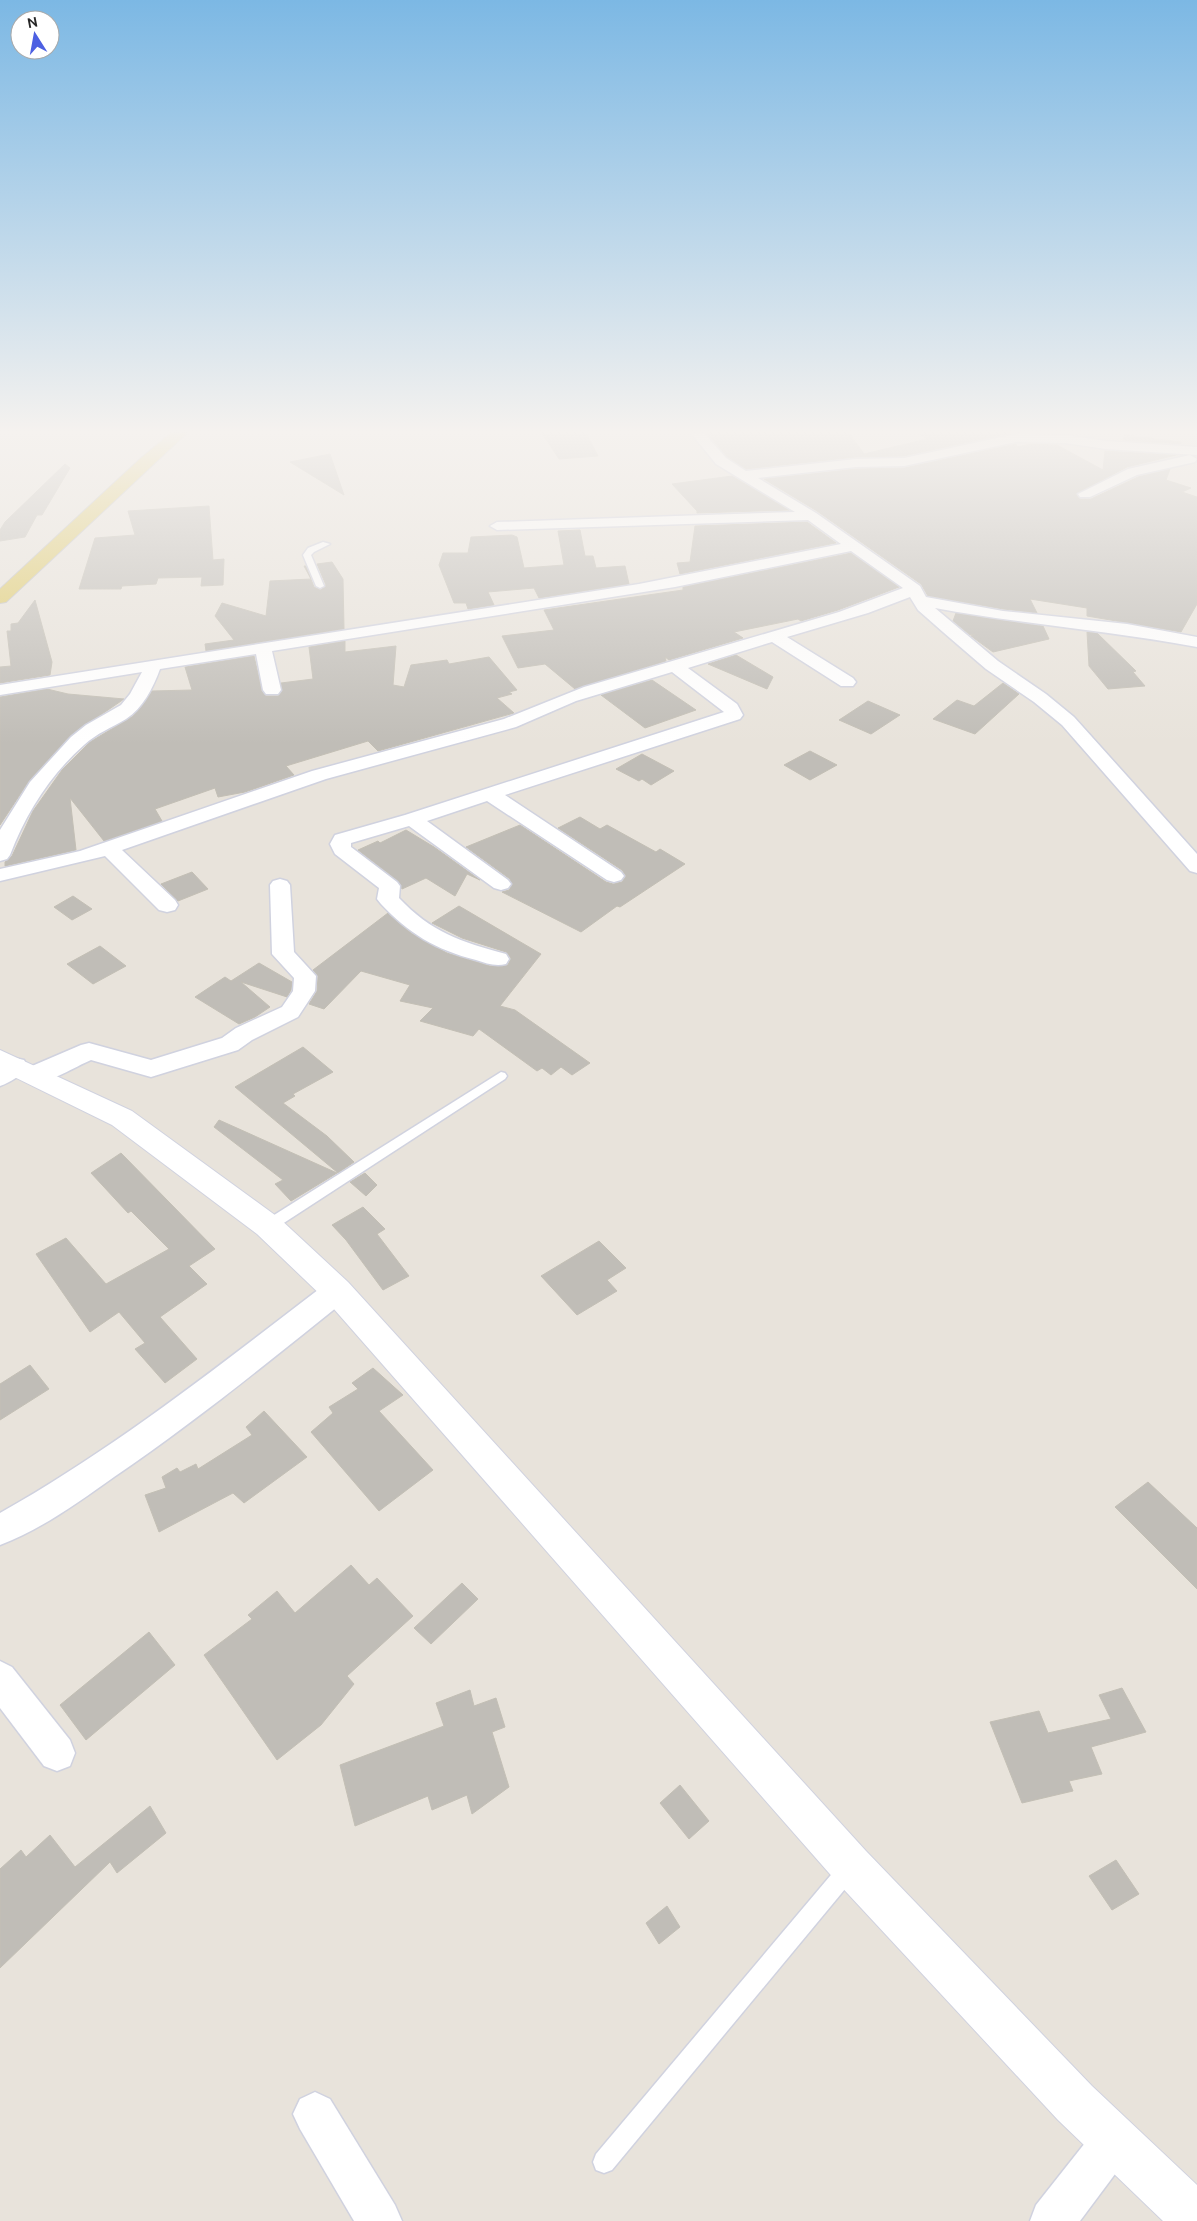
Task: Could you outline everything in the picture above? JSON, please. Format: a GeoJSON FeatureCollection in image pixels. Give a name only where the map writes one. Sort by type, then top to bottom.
{"type":"FeatureCollection","features":[{"type":"Feature","properties":{"kind":"main road"},"geometry":{"type":"LineString","coordinates":[[0,598],[65,537]]}},
{"type":"Feature","properties":{"kind":"street"},"geometry":{"type":"LineString","coordinates":[[840,537],[917,595],[924,607],[992,665],[1040,698],[1068,721],[1197,867]]}},
{"type":"Feature","properties":{"kind":"street"},"geometry":{"type":"LineString","coordinates":[[0,690],[567,599],[630,591],[731,573],[853,546]]}},
{"type":"Feature","properties":{"kind":"street"},"geometry":{"type":"LineString","coordinates":[[0,875],[86,856],[319,775],[500,726],[576,694],[818,625],[890,601],[917,595],[1003,616],[1127,629],[1197,642]]}},
{"type":"Feature","properties":{"kind":"street"},"geometry":{"type":"LineString","coordinates":[[774,636],[847,682]]}},
{"type":"Feature","properties":{"kind":"street"},"geometry":{"type":"LineString","coordinates":[[262,647],[269,669],[272,690]]}},
{"type":"Feature","properties":{"kind":"street"},"geometry":{"type":"LineString","coordinates":[[0,855],[26,798],[69,750],[93,729],[115,718],[127,709],[143,690],[153,665]]}},
{"type":"Feature","properties":{"kind":"street"},"geometry":{"type":"LineString","coordinates":[[498,959],[454,948],[421,932],[388,899],[390,886],[342,850],[340,844],[342,839],[412,819],[734,715],[732,708],[675,666]]}},
{"type":"Feature","properties":{"kind":"street"},"geometry":{"type":"LineString","coordinates":[[490,794],[614,876]]}},
{"type":"Feature","properties":{"kind":"street"},"geometry":{"type":"LineString","coordinates":[[412,819],[501,884]]}},
{"type":"Feature","properties":{"kind":"street"},"geometry":{"type":"LineString","coordinates":[[108,848],[167,905]]}},
{"type":"Feature","properties":{"kind":"street"},"geometry":{"type":"LineString","coordinates":[[12,1069],[89,1051],[151,1069],[230,1044],[244,1034],[290,1012],[304,991],[304,976],[283,954],[280,885]]}},
{"type":"Feature","properties":{"kind":"street"},"geometry":{"type":"LineString","coordinates":[[12,1069],[122,1118],[268,1226],[337,1291],[851,1866],[1075,2103],[1197,2219]]}},
{"type":"Feature","properties":{"kind":"street"},"geometry":{"type":"LineString","coordinates":[[0,1530],[103,1469],[156,1431],[337,1291]]}},
{"type":"Feature","properties":{"kind":"street"},"geometry":{"type":"LineString","coordinates":[[0,1679],[57,1753]]}},
{"type":"Feature","properties":{"kind":"street"},"geometry":{"type":"LineString","coordinates":[[315,2114],[379,2221]]}},
{"type":"Feature","properties":{"kind":"street"},"geometry":{"type":"LineString","coordinates":[[1052,2221],[1115,2139]]}},
{"type":"Feature","properties":{"kind":"lane"},"geometry":{"type":"LineString","coordinates":[[320,586],[306,555],[311,550],[326,544]]}},
{"type":"Feature","properties":{"kind":"lane"},"geometry":{"type":"LineString","coordinates":[[268,1226],[501,1076]]}},
{"type":"Feature","properties":{"kind":"lane"},"geometry":{"type":"LineString","coordinates":[[604,2162],[851,1866]]}},
{"type":"Feature","properties":{"kind":"building"},"geometry":{"type":"Polygon","coordinates":[[[0,537],[25,537],[25,537],[0,541],[0,537]]]}},
{"type":"Feature","properties":{"kind":"building"},"geometry":{"type":"Polygon","coordinates":[[[211,537],[213,560],[224,559],[223,585],[201,586],[202,577],[158,578],[156,584],[122,586],[121,589],[79,589],[95,538],[211,537]]]}},
{"type":"Feature","properties":{"kind":"building"},"geometry":{"type":"Polygon","coordinates":[[[471,537],[516,537],[524,568],[564,565],[559,537],[581,537],[585,556],[593,556],[596,568],[625,566],[629,584],[539,598],[534,588],[488,592],[494,605],[468,609],[466,603],[454,603],[439,565],[443,553],[468,553],[471,537]]]}},
{"type":"Feature","properties":{"kind":"building"},"geometry":{"type":"Polygon","coordinates":[[[694,537],[827,537],[836,543],[680,574],[677,563],[690,562],[694,537]]]}},
{"type":"Feature","properties":{"kind":"building"},"geometry":{"type":"Polygon","coordinates":[[[854,537],[1197,537],[1197,604],[1181,632],[1087,616],[1087,608],[1030,599],[1037,613],[928,596],[921,584],[854,537]]]}},
{"type":"Feature","properties":{"kind":"building"},"geometry":{"type":"Polygon","coordinates":[[[851,553],[899,587],[838,610],[801,621],[798,619],[734,632],[743,638],[669,660],[665,657],[666,661],[575,689],[545,664],[518,668],[502,636],[554,630],[544,610],[683,590],[683,587],[851,553]]]}},
{"type":"Feature","properties":{"kind":"building"},"geometry":{"type":"Polygon","coordinates":[[[332,562],[343,579],[344,629],[206,651],[205,644],[234,640],[215,616],[222,603],[266,616],[270,581],[311,579],[314,587],[321,590],[326,585],[317,564],[332,562]]]}},
{"type":"Feature","properties":{"kind":"building"},"geometry":{"type":"Polygon","coordinates":[[[35,600],[52,662],[50,675],[0,683],[0,667],[11,666],[7,631],[11,631],[11,624],[18,623],[35,600]]]}},
{"type":"Feature","properties":{"kind":"building"},"geometry":{"type":"Polygon","coordinates":[[[956,613],[1043,626],[1049,639],[993,652],[971,636],[975,634],[970,635],[953,621],[956,613]]]}},
{"type":"Feature","properties":{"kind":"building"},"geometry":{"type":"Polygon","coordinates":[[[1087,632],[1097,633],[1136,671],[1133,672],[1145,686],[1108,689],[1089,666],[1087,632]]]}},
{"type":"Feature","properties":{"kind":"building"},"geometry":{"type":"Polygon","coordinates":[[[345,641],[345,652],[396,646],[393,685],[404,687],[411,665],[447,660],[449,664],[489,657],[517,690],[509,692],[512,694],[497,698],[514,713],[378,751],[368,741],[286,766],[294,775],[245,792],[218,797],[215,788],[155,809],[162,821],[104,841],[70,798],[76,850],[5,866],[5,862],[12,856],[33,811],[62,770],[90,742],[133,716],[152,691],[192,690],[185,667],[254,656],[262,691],[266,696],[278,696],[282,691],[281,683],[313,679],[309,647],[345,641]]]}},
{"type":"Feature","properties":{"kind":"building"},"geometry":{"type":"Polygon","coordinates":[[[736,655],[773,677],[767,689],[708,664],[736,655]]]}},
{"type":"Feature","properties":{"kind":"building"},"geometry":{"type":"Polygon","coordinates":[[[652,680],[696,710],[645,728],[601,695],[652,680]]]}},
{"type":"Feature","properties":{"kind":"building"},"geometry":{"type":"Polygon","coordinates":[[[1003,683],[1019,694],[975,734],[933,719],[957,700],[974,706],[1003,683]]]}},
{"type":"Feature","properties":{"kind":"building"},"geometry":{"type":"Polygon","coordinates":[[[47,689],[68,694],[124,699],[70,736],[29,781],[0,825],[0,697],[47,689]]]}},
{"type":"Feature","properties":{"kind":"building"},"geometry":{"type":"Polygon","coordinates":[[[868,701],[900,715],[871,734],[839,720],[868,701]]]}},
{"type":"Feature","properties":{"kind":"building"},"geometry":{"type":"Polygon","coordinates":[[[810,751],[837,765],[810,780],[784,765],[810,751]]]}},
{"type":"Feature","properties":{"kind":"building"},"geometry":{"type":"Polygon","coordinates":[[[642,754],[674,771],[651,785],[642,779],[639,781],[616,769],[642,754]]]}},
{"type":"Feature","properties":{"kind":"building"},"geometry":{"type":"Polygon","coordinates":[[[580,817],[600,829],[607,825],[656,852],[660,849],[685,864],[620,907],[617,906],[581,932],[502,892],[509,890],[512,885],[510,879],[466,847],[520,825],[606,882],[613,884],[622,882],[626,876],[622,870],[558,828],[580,817]]]}},
{"type":"Feature","properties":{"kind":"building"},"geometry":{"type":"Polygon","coordinates":[[[406,830],[434,847],[480,880],[467,874],[455,896],[426,878],[402,889],[398,881],[358,850],[378,841],[380,843],[406,830]]]}},
{"type":"Feature","properties":{"kind":"building"},"geometry":{"type":"Polygon","coordinates":[[[192,872],[208,889],[178,901],[161,884],[192,872]]]}},
{"type":"Feature","properties":{"kind":"building"},"geometry":{"type":"Polygon","coordinates":[[[73,896],[92,909],[72,920],[54,907],[73,896]]]}},
{"type":"Feature","properties":{"kind":"building"},"geometry":{"type":"Polygon","coordinates":[[[459,906],[541,954],[500,1006],[515,1010],[590,1063],[572,1075],[561,1067],[551,1075],[542,1068],[537,1071],[479,1029],[473,1036],[420,1021],[433,1008],[400,1001],[410,985],[361,971],[324,1009],[309,1004],[317,991],[318,976],[313,970],[388,913],[411,933],[447,953],[490,966],[508,965],[511,958],[506,952],[462,938],[432,923],[459,906]]]}},
{"type":"Feature","properties":{"kind":"building"},"geometry":{"type":"Polygon","coordinates":[[[100,946],[126,966],[93,984],[67,964],[100,946]]]}},
{"type":"Feature","properties":{"kind":"building"},"geometry":{"type":"Polygon","coordinates":[[[259,963],[292,982],[291,990],[287,997],[241,982],[270,1007],[255,1017],[239,1024],[195,997],[225,977],[231,981],[259,963]]]}},
{"type":"Feature","properties":{"kind":"building"},"geometry":{"type":"Polygon","coordinates":[[[303,1047],[333,1072],[293,1094],[295,1096],[283,1103],[327,1136],[354,1162],[338,1173],[235,1087],[303,1047]]]}},
{"type":"Feature","properties":{"kind":"building"},"geometry":{"type":"Polygon","coordinates":[[[219,1120],[337,1173],[291,1201],[275,1184],[283,1180],[214,1127],[219,1120]]]}},
{"type":"Feature","properties":{"kind":"building"},"geometry":{"type":"Polygon","coordinates":[[[121,1153],[215,1249],[189,1266],[207,1284],[160,1317],[197,1359],[165,1383],[135,1349],[145,1343],[119,1312],[90,1332],[36,1254],[66,1238],[106,1284],[169,1249],[131,1211],[128,1213],[91,1173],[121,1153]]]}},
{"type":"Feature","properties":{"kind":"building"},"geometry":{"type":"Polygon","coordinates":[[[365,1173],[377,1185],[366,1196],[350,1182],[365,1173]]]}},
{"type":"Feature","properties":{"kind":"building"},"geometry":{"type":"Polygon","coordinates":[[[363,1207],[385,1229],[377,1234],[409,1276],[383,1290],[346,1240],[332,1225],[363,1207]]]}},
{"type":"Feature","properties":{"kind":"building"},"geometry":{"type":"Polygon","coordinates":[[[599,1241],[626,1268],[607,1280],[617,1291],[577,1315],[541,1276],[599,1241]]]}},
{"type":"Feature","properties":{"kind":"building"},"geometry":{"type":"Polygon","coordinates":[[[30,1365],[49,1389],[0,1420],[0,1384],[30,1365]]]}},
{"type":"Feature","properties":{"kind":"building"},"geometry":{"type":"Polygon","coordinates":[[[373,1368],[403,1395],[379,1411],[433,1470],[379,1511],[311,1432],[333,1413],[329,1407],[358,1389],[352,1383],[373,1368]]]}},
{"type":"Feature","properties":{"kind":"building"},"geometry":{"type":"Polygon","coordinates":[[[264,1411],[307,1457],[244,1503],[233,1493],[159,1532],[145,1495],[166,1488],[162,1477],[177,1468],[180,1472],[196,1464],[198,1469],[252,1435],[246,1427],[264,1411]]]}},
{"type":"Feature","properties":{"kind":"building"},"geometry":{"type":"Polygon","coordinates":[[[1148,1482],[1197,1528],[1197,1589],[1115,1507],[1148,1482]]]}},
{"type":"Feature","properties":{"kind":"building"},"geometry":{"type":"Polygon","coordinates":[[[351,1565],[369,1585],[377,1578],[413,1616],[347,1676],[354,1684],[321,1725],[277,1760],[204,1655],[252,1619],[248,1615],[277,1591],[295,1613],[351,1565]]]}},
{"type":"Feature","properties":{"kind":"building"},"geometry":{"type":"Polygon","coordinates":[[[462,1583],[478,1599],[431,1644],[414,1628],[462,1583]]]}},
{"type":"Feature","properties":{"kind":"building"},"geometry":{"type":"Polygon","coordinates":[[[149,1632],[175,1665],[86,1740],[60,1705],[149,1632]]]}},
{"type":"Feature","properties":{"kind":"building"},"geometry":{"type":"Polygon","coordinates":[[[1122,1688],[1146,1732],[1091,1747],[1102,1774],[1069,1781],[1073,1791],[1022,1803],[990,1722],[1039,1711],[1048,1733],[1111,1719],[1099,1695],[1122,1688]]]}},
{"type":"Feature","properties":{"kind":"building"},"geometry":{"type":"Polygon","coordinates":[[[470,1690],[474,1706],[496,1698],[505,1727],[492,1732],[509,1787],[472,1814],[467,1795],[432,1810],[428,1796],[355,1826],[340,1765],[444,1726],[436,1703],[470,1690]]]}},
{"type":"Feature","properties":{"kind":"building"},"geometry":{"type":"Polygon","coordinates":[[[680,1785],[709,1821],[689,1839],[660,1803],[680,1785]]]}},
{"type":"Feature","properties":{"kind":"building"},"geometry":{"type":"Polygon","coordinates":[[[150,1806],[166,1833],[117,1873],[110,1862],[0,1968],[0,1869],[21,1850],[26,1857],[50,1835],[75,1867],[150,1806]]]}},
{"type":"Feature","properties":{"kind":"building"},"geometry":{"type":"Polygon","coordinates":[[[1116,1860],[1139,1894],[1112,1910],[1089,1876],[1116,1860]]]}},
{"type":"Feature","properties":{"kind":"building"},"geometry":{"type":"Polygon","coordinates":[[[667,1906],[680,1927],[659,1944],[646,1923],[667,1906]]]}}]}
